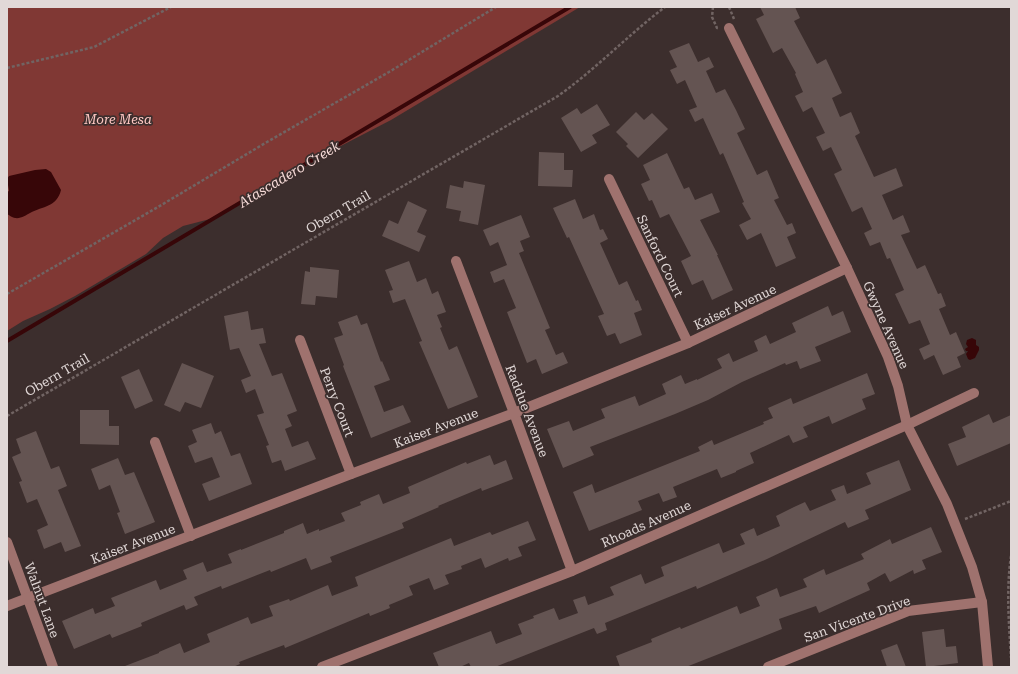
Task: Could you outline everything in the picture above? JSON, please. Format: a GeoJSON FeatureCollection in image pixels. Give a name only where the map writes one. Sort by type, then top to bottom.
{"type":"FeatureCollection","features":[{"type":"Feature","properties":{"kind":"street","name":"Gwyne Avenue"},"geometry":{"type":"LineString","coordinates":[[729,28],[847,268],[888,357],[898,386],[907,425],[936,480],[972,566],[982,602],[988,667]]}},
{"type":"Feature","properties":{"kind":"street","name":"Sanford Court"},"geometry":{"type":"LineString","coordinates":[[609,179],[688,343]]}},
{"type":"Feature","properties":{"kind":"street","name":"Raddue Avenue"},"geometry":{"type":"LineString","coordinates":[[456,261],[514,412],[572,570]]}},
{"type":"Feature","properties":{"kind":"street","name":"Kaiser Avenue"},"geometry":{"type":"LineString","coordinates":[[28,599],[514,412],[688,343],[847,268]]}},
{"type":"Feature","properties":{"kind":"street","name":"Perry Court"},"geometry":{"type":"LineString","coordinates":[[300,340],[351,474]]}},
{"type":"Feature","properties":{"kind":"street","name":"Rhoads Avenue"},"geometry":{"type":"LineString","coordinates":[[322,667],[572,570],[907,425],[974,393]]}},
{"type":"Feature","properties":{"kind":"street"},"geometry":{"type":"LineString","coordinates":[[155,442],[191,536]]}},
{"type":"Feature","properties":{"kind":"street","name":"Walnut Lane"},"geometry":{"type":"LineString","coordinates":[[7,542],[53,667]]}},
{"type":"Feature","properties":{"kind":"street"},"geometry":{"type":"LineString","coordinates":[[7,606],[28,599]]}},
{"type":"Feature","properties":{"kind":"street","name":"San Vicente Drive"},"geometry":{"type":"LineString","coordinates":[[768,667],[908,611],[982,602]]}},
{"type":"Feature","properties":{"kind":"path"},"geometry":{"type":"LineString","coordinates":[[7,68],[94,47],[172,7]]}},
{"type":"Feature","properties":{"kind":"path"},"geometry":{"type":"LineString","coordinates":[[7,294],[389,72],[496,7]]}},
{"type":"Feature","properties":{"kind":"path","name":"Obern Trail"},"geometry":{"type":"LineString","coordinates":[[7,416],[558,96],[665,7]]}},
{"type":"Feature","properties":{"kind":"path"},"geometry":{"type":"LineString","coordinates":[[713,7],[712,17],[717,28],[729,28]]}},
{"type":"Feature","properties":{"kind":"path"},"geometry":{"type":"LineString","coordinates":[[955,523],[1011,501]]}},
{"type":"Feature","properties":{"kind":"path"},"geometry":{"type":"LineString","coordinates":[[1011,556],[1008,602],[1011,658]]}},
{"type":"Feature","properties":{"kind":"green space","name":"More Mesa"},"geometry":{"type":"Polygon","coordinates":[[[7,7],[580,7],[391,120],[329,152],[300,170],[210,219],[183,226],[163,238],[146,254],[75,296],[23,321],[7,331],[7,7]]]}},
{"type":"Feature","properties":{"kind":"shaded area"},"geometry":{"type":"Polygon","coordinates":[[[46,169],[51,172],[61,190],[56,200],[49,205],[21,217],[14,218],[7,214],[7,192],[9,191],[7,179],[9,176],[46,169]]]}},
{"type":"Feature","properties":{"kind":"shaded area"},"geometry":{"type":"Polygon","coordinates":[[[972,338],[976,340],[976,345],[979,347],[979,350],[975,358],[970,360],[966,354],[968,351],[965,349],[968,347],[966,344],[967,340],[972,338]]]}},
{"type":"Feature","properties":{"kind":"building"},"geometry":{"type":"Polygon","coordinates":[[[760,7],[795,7],[800,18],[794,21],[817,64],[826,59],[842,93],[832,98],[840,117],[851,112],[860,133],[855,136],[874,177],[896,168],[903,186],[882,195],[893,220],[903,215],[910,232],[901,235],[917,269],[925,265],[938,294],[941,293],[946,306],[939,309],[950,335],[956,332],[965,353],[957,357],[961,367],[943,375],[934,355],[924,360],[919,349],[930,344],[920,320],[909,324],[895,294],[904,290],[890,258],[887,259],[880,242],[870,246],[864,233],[872,229],[862,207],[852,212],[834,174],[842,170],[831,147],[823,151],[816,137],[825,133],[812,107],[803,112],[795,96],[803,92],[795,74],[796,73],[782,48],[773,53],[756,19],[764,15],[760,7]]]}},
{"type":"Feature","properties":{"kind":"building"},"geometry":{"type":"Polygon","coordinates":[[[689,43],[698,62],[709,57],[714,67],[706,71],[716,93],[725,89],[745,129],[737,133],[757,175],[767,170],[779,198],[774,200],[787,225],[792,223],[796,233],[787,237],[796,258],[776,267],[761,233],[747,240],[739,225],[751,219],[742,203],[744,202],[723,153],[720,155],[703,118],[695,122],[689,110],[697,107],[685,80],[677,84],[670,70],[677,67],[669,51],[689,43]]]}},
{"type":"Feature","properties":{"kind":"building"},"geometry":{"type":"Polygon","coordinates":[[[597,104],[610,125],[592,135],[597,143],[581,152],[561,118],[577,108],[581,114],[597,104]]]}},
{"type":"Feature","properties":{"kind":"building"},"geometry":{"type":"Polygon","coordinates":[[[636,112],[644,120],[652,113],[668,129],[638,158],[626,146],[628,144],[616,132],[636,112]]]}},
{"type":"Feature","properties":{"kind":"building"},"geometry":{"type":"Polygon","coordinates":[[[539,152],[564,153],[564,170],[573,170],[572,187],[538,186],[539,152]]]}},
{"type":"Feature","properties":{"kind":"building"},"geometry":{"type":"Polygon","coordinates":[[[667,153],[684,189],[689,187],[695,200],[712,193],[720,212],[700,220],[718,255],[733,290],[712,300],[703,280],[692,285],[681,261],[691,256],[669,214],[660,218],[652,200],[649,201],[641,184],[650,180],[643,165],[667,153]]]}},
{"type":"Feature","properties":{"kind":"building"},"geometry":{"type":"Polygon","coordinates":[[[464,181],[485,185],[478,225],[459,221],[461,211],[446,208],[450,185],[463,188],[464,181]]]}},
{"type":"Feature","properties":{"kind":"building"},"geometry":{"type":"Polygon","coordinates":[[[575,199],[583,219],[594,214],[600,230],[603,229],[608,239],[600,243],[619,285],[627,281],[642,310],[634,313],[642,335],[620,344],[615,333],[607,336],[598,316],[604,314],[569,237],[567,238],[553,208],[575,199]]]}},
{"type":"Feature","properties":{"kind":"building"},"geometry":{"type":"Polygon","coordinates":[[[408,201],[427,210],[417,232],[426,236],[419,252],[382,236],[389,220],[398,224],[408,201]]]}},
{"type":"Feature","properties":{"kind":"building"},"geometry":{"type":"Polygon","coordinates":[[[521,215],[530,237],[520,241],[524,251],[519,253],[550,328],[545,330],[556,355],[563,352],[568,363],[542,374],[536,359],[527,363],[507,312],[516,308],[504,279],[494,283],[490,272],[507,265],[498,242],[490,246],[483,230],[521,215]]]}},
{"type":"Feature","properties":{"kind":"building"},"geometry":{"type":"Polygon","coordinates":[[[409,261],[417,282],[426,278],[432,294],[438,291],[446,312],[437,315],[442,327],[440,328],[449,350],[457,346],[478,397],[448,409],[419,342],[422,341],[405,299],[393,303],[389,291],[393,290],[385,270],[409,261]]]}},
{"type":"Feature","properties":{"kind":"building"},"geometry":{"type":"Polygon","coordinates":[[[310,267],[339,270],[337,298],[316,296],[315,305],[301,304],[305,271],[310,272],[310,267]]]}},
{"type":"Feature","properties":{"kind":"building"},"geometry":{"type":"Polygon","coordinates":[[[828,306],[832,316],[843,311],[851,332],[815,347],[821,361],[800,369],[797,361],[786,365],[785,363],[742,382],[708,400],[590,447],[594,455],[563,468],[547,429],[569,421],[573,431],[605,418],[601,409],[635,396],[639,406],[666,394],[662,384],[681,375],[685,384],[697,380],[722,368],[717,359],[729,353],[733,362],[758,351],[754,341],[766,335],[770,344],[796,332],[792,323],[828,306]]]}},
{"type":"Feature","properties":{"kind":"building"},"geometry":{"type":"Polygon","coordinates":[[[248,311],[251,330],[263,328],[266,343],[259,344],[272,376],[282,373],[297,411],[287,415],[292,426],[285,429],[292,447],[308,441],[316,459],[285,471],[281,460],[272,463],[266,446],[269,445],[257,415],[264,413],[255,389],[246,393],[241,380],[251,376],[239,348],[230,350],[224,316],[248,311]]]}},
{"type":"Feature","properties":{"kind":"building"},"geometry":{"type":"Polygon","coordinates":[[[357,315],[361,325],[367,323],[381,362],[382,361],[390,380],[374,386],[384,412],[403,405],[411,422],[371,438],[343,366],[344,365],[334,338],[343,335],[338,322],[357,315]]]}},
{"type":"Feature","properties":{"kind":"building"},"geometry":{"type":"Polygon","coordinates":[[[182,363],[214,376],[201,408],[185,402],[180,412],[164,405],[182,363]]]}},
{"type":"Feature","properties":{"kind":"building"},"geometry":{"type":"Polygon","coordinates":[[[139,369],[153,401],[135,409],[121,377],[139,369]]]}},
{"type":"Feature","properties":{"kind":"building"},"geometry":{"type":"Polygon","coordinates":[[[867,373],[875,394],[862,399],[866,409],[832,424],[829,416],[803,427],[808,437],[793,443],[789,435],[750,453],[754,463],[736,472],[721,478],[717,469],[673,487],[677,497],[663,502],[659,493],[638,501],[642,510],[589,531],[573,492],[592,484],[595,493],[700,451],[698,447],[712,440],[714,445],[764,424],[763,422],[773,418],[768,408],[791,398],[793,404],[867,373]]]}},
{"type":"Feature","properties":{"kind":"building"},"geometry":{"type":"Polygon","coordinates":[[[80,410],[109,410],[109,426],[119,426],[119,445],[80,444],[80,410]]]}},
{"type":"Feature","properties":{"kind":"building"},"geometry":{"type":"Polygon","coordinates":[[[989,414],[993,423],[1011,415],[1011,443],[957,466],[948,444],[966,437],[962,427],[989,414]]]}},
{"type":"Feature","properties":{"kind":"building"},"geometry":{"type":"Polygon","coordinates":[[[211,423],[215,434],[221,431],[231,456],[240,453],[252,484],[209,501],[202,484],[220,477],[212,457],[195,463],[188,446],[197,442],[192,430],[211,423]]]}},
{"type":"Feature","properties":{"kind":"building"},"geometry":{"type":"Polygon","coordinates":[[[36,431],[51,469],[59,466],[67,486],[58,490],[81,546],[65,552],[61,542],[44,549],[37,530],[48,525],[37,499],[27,503],[19,482],[22,481],[12,457],[21,453],[16,439],[36,431]]]}},
{"type":"Feature","properties":{"kind":"building"},"geometry":{"type":"Polygon","coordinates":[[[490,455],[494,465],[506,460],[513,479],[482,491],[481,488],[438,506],[439,507],[402,523],[404,528],[330,557],[332,562],[311,570],[306,558],[271,572],[270,570],[222,589],[221,586],[194,597],[198,605],[186,610],[184,605],[141,623],[142,626],[112,638],[110,634],[74,649],[62,621],[93,608],[95,614],[115,606],[111,598],[156,580],[160,590],[187,579],[183,570],[203,562],[207,572],[232,563],[228,554],[284,533],[284,531],[303,523],[307,534],[345,521],[341,513],[361,505],[360,502],[379,494],[383,504],[410,493],[408,487],[466,462],[467,464],[490,455]]]}},
{"type":"Feature","properties":{"kind":"building"},"geometry":{"type":"Polygon","coordinates":[[[118,458],[125,475],[134,472],[155,522],[125,534],[117,513],[120,512],[110,485],[99,490],[91,469],[118,458]]]}},
{"type":"Feature","properties":{"kind":"building"},"geometry":{"type":"Polygon","coordinates":[[[899,460],[911,490],[865,510],[869,519],[848,528],[845,522],[767,559],[697,589],[696,586],[605,623],[607,630],[597,634],[594,628],[495,667],[471,667],[469,663],[460,667],[439,667],[433,653],[491,631],[496,644],[522,634],[518,624],[534,618],[533,616],[554,608],[559,620],[578,613],[573,600],[585,596],[588,605],[614,595],[610,587],[641,574],[645,584],[664,576],[661,567],[719,543],[723,553],[745,544],[740,534],[754,528],[757,536],[780,526],[776,516],[805,502],[810,511],[836,500],[831,490],[844,485],[847,494],[871,484],[866,473],[899,460]]]}},
{"type":"Feature","properties":{"kind":"building"},"geometry":{"type":"Polygon","coordinates":[[[528,521],[536,540],[518,547],[522,556],[509,561],[508,558],[485,568],[481,558],[461,566],[462,569],[445,575],[449,584],[434,590],[429,578],[409,586],[413,595],[389,605],[390,608],[370,616],[369,613],[285,648],[284,645],[239,662],[240,664],[233,667],[125,667],[180,643],[184,653],[210,642],[207,634],[248,617],[251,624],[273,616],[269,606],[289,599],[290,601],[328,585],[332,596],[358,586],[355,577],[451,538],[454,546],[490,532],[492,535],[528,521]]]}},
{"type":"Feature","properties":{"kind":"building"},"geometry":{"type":"Polygon","coordinates":[[[931,527],[942,552],[922,560],[926,569],[914,574],[913,570],[890,582],[885,573],[867,583],[870,590],[819,613],[816,606],[779,619],[782,629],[686,667],[620,667],[616,656],[652,642],[651,639],[680,627],[681,629],[737,606],[740,614],[760,606],[756,597],[777,588],[780,597],[807,587],[803,579],[824,569],[826,575],[864,559],[861,554],[890,539],[892,544],[931,527]]]}},
{"type":"Feature","properties":{"kind":"building"},"geometry":{"type":"Polygon","coordinates":[[[944,629],[946,647],[956,646],[958,663],[926,667],[922,632],[944,629]]]}},
{"type":"Feature","properties":{"kind":"building"},"geometry":{"type":"Polygon","coordinates":[[[897,644],[906,667],[887,667],[881,650],[897,644]]]}},
{"type":"Feature","properties":{"kind":"waterway","name":"Atascadero Creek"},"geometry":{"type":"LineString","coordinates":[[7,341],[570,7]]}}]}
